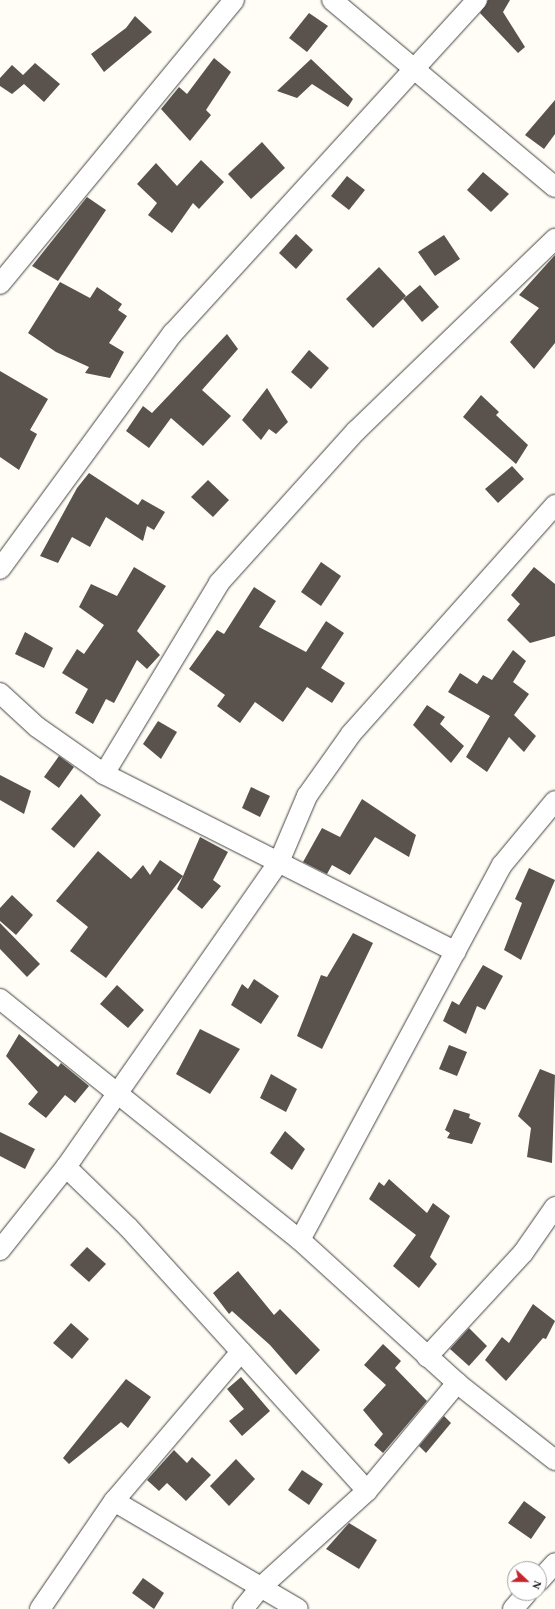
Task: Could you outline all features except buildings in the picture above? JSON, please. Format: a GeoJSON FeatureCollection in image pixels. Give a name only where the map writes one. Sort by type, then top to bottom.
{"type":"FeatureCollection","features":[{"type":"Feature","properties":{"kind":"street"},"geometry":{"type":"LineString","coordinates":[[0,284],[234,0]]}},
{"type":"Feature","properties":{"kind":"street"},"geometry":{"type":"LineString","coordinates":[[332,0],[555,187]]}},
{"type":"Feature","properties":{"kind":"street"},"geometry":{"type":"LineString","coordinates":[[0,569],[173,333],[415,71],[477,0]]}},
{"type":"Feature","properties":{"kind":"street"},"geometry":{"type":"LineString","coordinates":[[104,774],[219,583],[356,431],[555,239]]}},
{"type":"Feature","properties":{"kind":"street"},"geometry":{"type":"LineString","coordinates":[[0,1250],[66,1167],[279,862],[307,796],[351,734],[555,505]]}},
{"type":"Feature","properties":{"kind":"street"},"geometry":{"type":"LineString","coordinates":[[0,693],[37,727],[104,774],[456,952]]}},
{"type":"Feature","properties":{"kind":"street"},"geometry":{"type":"LineString","coordinates":[[300,1240],[502,865],[555,801]]}},
{"type":"Feature","properties":{"kind":"street"},"geometry":{"type":"LineString","coordinates":[[0,999],[300,1240],[457,1383],[555,1460]]}},
{"type":"Feature","properties":{"kind":"street"},"geometry":{"type":"LineString","coordinates":[[66,1167],[128,1227],[367,1491]]}},
{"type":"Feature","properties":{"kind":"street"},"geometry":{"type":"LineString","coordinates":[[427,1356],[523,1253],[555,1207]]}},
{"type":"Feature","properties":{"kind":"street"},"geometry":{"type":"LineString","coordinates":[[40,1609],[114,1501],[241,1352]]}},
{"type":"Feature","properties":{"kind":"street"},"geometry":{"type":"LineString","coordinates":[[243,1609],[260,1587],[367,1491],[457,1383]]}},
{"type":"Feature","properties":{"kind":"street"},"geometry":{"type":"LineString","coordinates":[[114,1501],[298,1609]]}},
{"type":"Feature","properties":{"kind":"street"},"geometry":{"type":"LineString","coordinates":[[547,1572],[555,1563]]}},
{"type":"Feature","properties":{"kind":"street"},"geometry":{"type":"LineString","coordinates":[[513,1609],[520,1601]]}}]}
